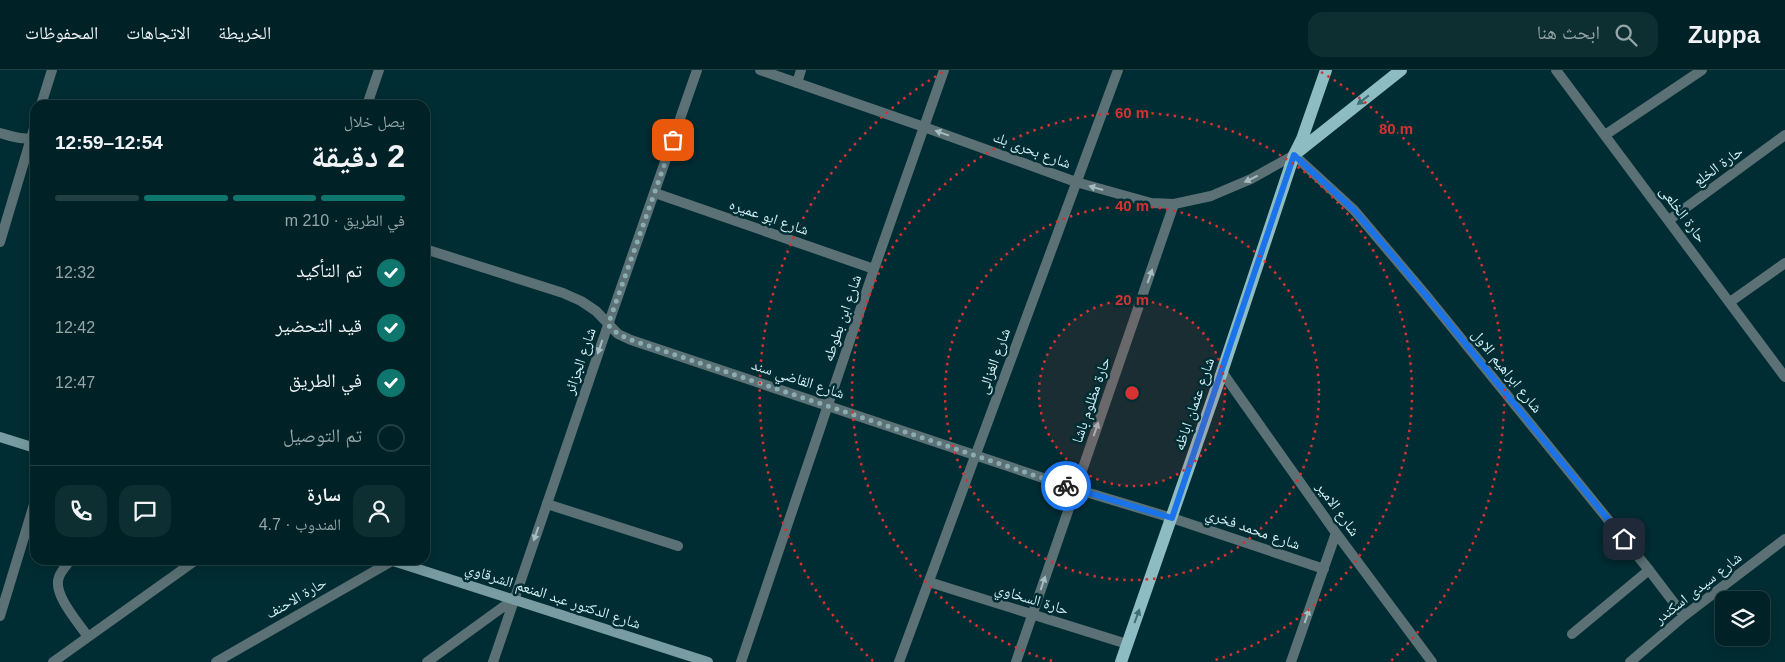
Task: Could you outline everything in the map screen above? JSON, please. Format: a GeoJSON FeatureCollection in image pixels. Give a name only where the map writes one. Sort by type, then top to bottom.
{"type":"FeatureCollection","features":[{"type":"Feature","properties":{"kind":"main road","name":"شارع عثمان اباظه"},"geometry":{"type":"LineString","coordinates":[[1121,662],[1222,372],[1294,155],[1302,139],[1326,70]]}},
{"type":"Feature","properties":{"kind":"main road"},"geometry":{"type":"LineString","coordinates":[[1294,155],[1401,70]]}},
{"type":"Feature","properties":{"kind":"main road"},"geometry":{"type":"LineString","coordinates":[[0,437],[30,446]]}},
{"type":"Feature","properties":{"kind":"main road","name":"شارع الدكتور عبد المنعم الشرقاوي"},"geometry":{"type":"LineString","coordinates":[[407,565],[708,662]]}},
{"type":"Feature","properties":{"kind":"street"},"geometry":{"type":"LineString","coordinates":[[43,100],[52,70]]}},
{"type":"Feature","properties":{"kind":"street"},"geometry":{"type":"LineString","coordinates":[[369,100],[379,70]]}},
{"type":"Feature","properties":{"kind":"street","name":"شارع الجزائر"},"geometry":{"type":"LineString","coordinates":[[493,662],[697,70]]}},
{"type":"Feature","properties":{"kind":"street","name":"شارع بحرى بك"},"geometry":{"type":"LineString","coordinates":[[760,70],[1076,182],[1151,203],[1174,204],[1211,196],[1251,180],[1294,155]]}},
{"type":"Feature","properties":{"kind":"street"},"geometry":{"type":"LineString","coordinates":[[796,83],[801,70]]}},
{"type":"Feature","properties":{"kind":"street","name":"شارع ابن بطوطه"},"geometry":{"type":"LineString","coordinates":[[741,662],[874,269],[944,70]]}},
{"type":"Feature","properties":{"kind":"street","name":"شارع الغزالى"},"geometry":{"type":"LineString","coordinates":[[899,662],[1118,70]]}},
{"type":"Feature","properties":{"kind":"street","name":"حارة الخلعى"},"geometry":{"type":"LineString","coordinates":[[1556,70],[1785,377]]}},
{"type":"Feature","properties":{"kind":"street"},"geometry":{"type":"LineString","coordinates":[[1605,136],[1702,70]]}},
{"type":"Feature","properties":{"kind":"street"},"geometry":{"type":"LineString","coordinates":[[0,133],[16,138],[30,138]]}},
{"type":"Feature","properties":{"kind":"street","name":"حارة الخلع"},"geometry":{"type":"LineString","coordinates":[[1669,220],[1785,135]]}},
{"type":"Feature","properties":{"kind":"street"},"geometry":{"type":"LineString","coordinates":[[0,242],[30,147]]}},
{"type":"Feature","properties":{"kind":"street","name":"شارع ابراهيم الاول"},"geometry":{"type":"LineString","coordinates":[[1294,155],[1354,210],[1372,231],[1649,570],[1684,616]]}},
{"type":"Feature","properties":{"kind":"street","name":"شارع ابو عميره"},"geometry":{"type":"LineString","coordinates":[[655,193],[874,269]]}},
{"type":"Feature","properties":{"kind":"street","name":"حارة مظلوم باشا"},"geometry":{"type":"LineString","coordinates":[[1016,662],[1174,204]]}},
{"type":"Feature","properties":{"kind":"street","name":"شارع القاضي سند"},"geometry":{"type":"LineString","coordinates":[[430,251],[563,293],[581,301],[596,311],[618,334],[631,340],[1076,489],[1172,518]]}},
{"type":"Feature","properties":{"kind":"street"},"geometry":{"type":"LineString","coordinates":[[1730,302],[1785,263]]}},
{"type":"Feature","properties":{"kind":"street","name":"شارع الامير"},"geometry":{"type":"LineString","coordinates":[[1222,372],[1428,660]]}},
{"type":"Feature","properties":{"kind":"street"},"geometry":{"type":"LineString","coordinates":[[547,504],[678,546]]}},
{"type":"Feature","properties":{"kind":"street"},"geometry":{"type":"LineString","coordinates":[[0,616],[30,517]]}},
{"type":"Feature","properties":{"kind":"street","name":"شارع محمد فخري"},"geometry":{"type":"LineString","coordinates":[[1172,518],[1324,569]]}},
{"type":"Feature","properties":{"kind":"street"},"geometry":{"type":"LineString","coordinates":[[1291,662],[1336,533]]}},
{"type":"Feature","properties":{"kind":"street","name":"شارع سيدى اسكندر"},"geometry":{"type":"LineString","coordinates":[[1630,662],[1684,616],[1785,539]]}},
{"type":"Feature","properties":{"kind":"street"},"geometry":{"type":"LineString","coordinates":[[66,565],[58,577],[61,597],[88,637]]}},
{"type":"Feature","properties":{"kind":"street"},"geometry":{"type":"LineString","coordinates":[[53,662],[189,565]]}},
{"type":"Feature","properties":{"kind":"street","name":"حارة الاحنف"},"geometry":{"type":"LineString","coordinates":[[216,662],[382,565]]}},
{"type":"Feature","properties":{"kind":"street"},"geometry":{"type":"LineString","coordinates":[[1572,634],[1649,570]]}},
{"type":"Feature","properties":{"kind":"street","name":"حارة السخاوي"},"geometry":{"type":"LineString","coordinates":[[928,582],[1127,644]]}},
{"type":"Feature","properties":{"kind":"street"},"geometry":{"type":"LineString","coordinates":[[427,662],[514,599]]}},
{"type":"Feature","properties":{"kind":"way so far"},"geometry":{"type":"LineString","coordinates":[[673,140],[608,325],[618,334],[631,340],[1066,486]]}},
{"type":"Feature","properties":{"kind":"route"},"geometry":{"type":"LineString","coordinates":[[1066,486],[1172,518],[1294,155],[1354,210],[1425,294],[1624,539]]}}]}
